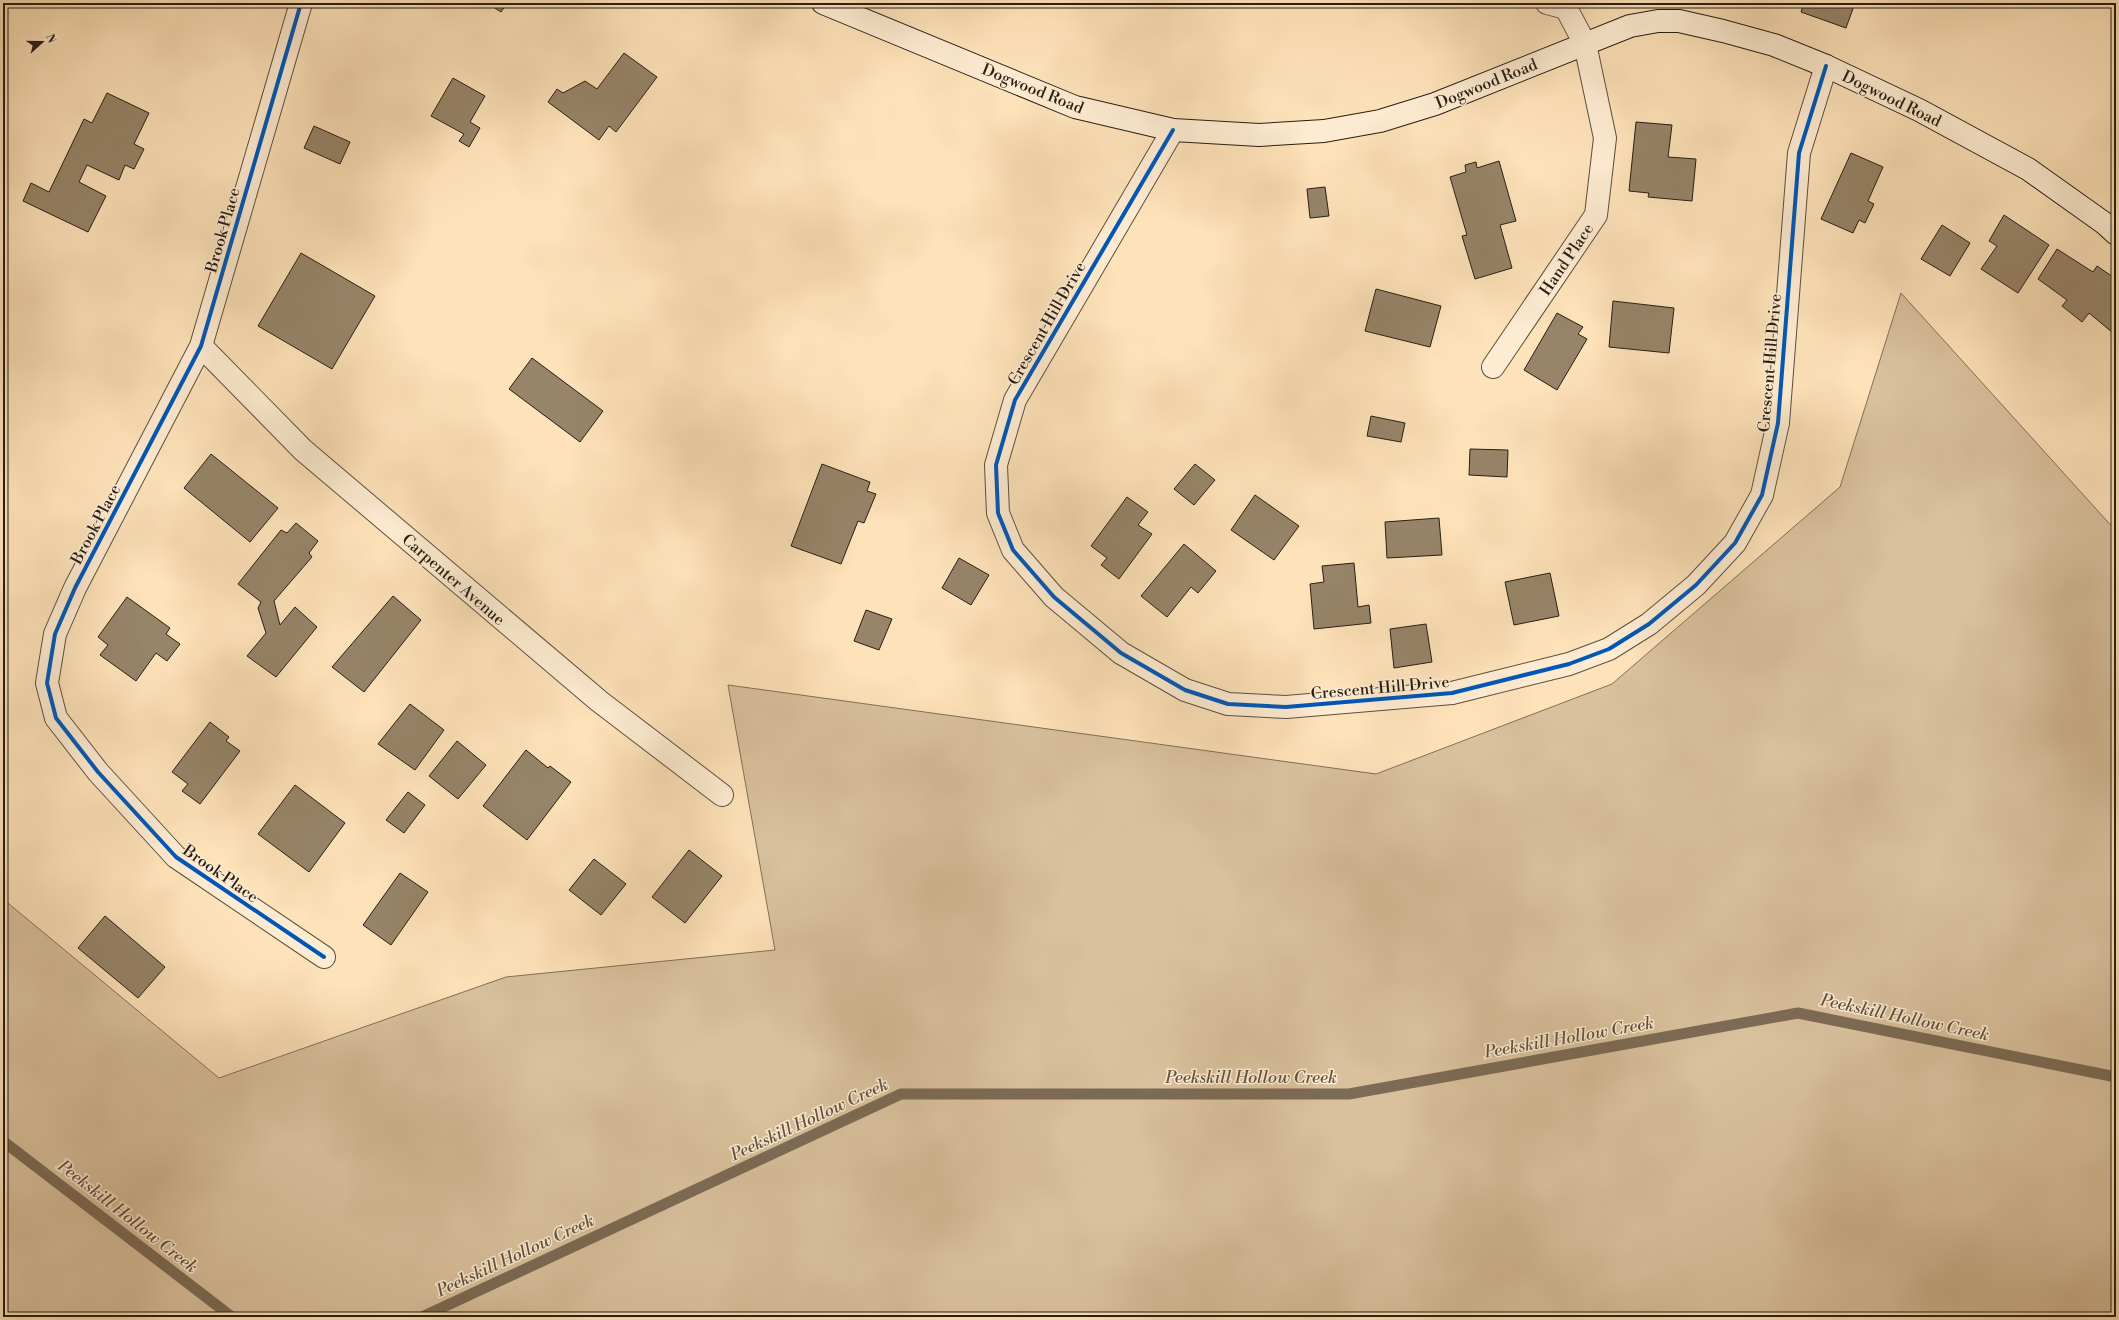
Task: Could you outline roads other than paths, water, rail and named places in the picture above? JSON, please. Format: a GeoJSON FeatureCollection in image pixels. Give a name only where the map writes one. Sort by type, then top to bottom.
{"type":"FeatureCollection","features":[{"type":"Feature","properties":{"kind":"street","name":"Brook Place"},"geometry":{"type":"LineString","coordinates":[[301,3],[201,346],[75,588],[55,634],[47,683],[56,718],[98,772],[176,857],[324,957]]}},
{"type":"Feature","properties":{"kind":"street","name":"Dogwood Road"},"geometry":{"type":"LineString","coordinates":[[823,3],[1075,108],[1173,130],[1259,135],[1324,131],[1380,121],[1435,104],[1630,26],[1658,21],[1679,21],[1774,45],[1826,66],[1919,110],[2028,169],[2104,223],[2116,234]]}},
{"type":"Feature","properties":{"kind":"street","name":"Hand Place"},"geometry":{"type":"LineString","coordinates":[[1493,367],[1596,215],[1605,138],[1585,44],[1566,8],[1547,3]]}},
{"type":"Feature","properties":{"kind":"street","name":"Crescent Hill Drive"},"geometry":{"type":"LineString","coordinates":[[1173,130],[1015,400],[996,465],[998,512],[1013,550],[1054,597],[1121,653],[1185,690],[1228,704],[1286,707],[1452,693],[1569,664],[1609,649],[1649,624],[1690,590],[1735,543],[1762,495],[1778,422],[1799,153],[1826,66]]}},
{"type":"Feature","properties":{"kind":"street","name":"Carpenter Avenue"},"geometry":{"type":"LineString","coordinates":[[201,346],[315,460],[599,701],[722,795]]}},
{"type":"Feature","properties":{"kind":"waterway","name":"Peekskill Hollow Creek"},"geometry":{"type":"LineString","coordinates":[[422,1317],[901,1094],[1349,1094],[1798,1013],[2116,1077]]}},
{"type":"Feature","properties":{"kind":"waterway","name":"Peekskill Hollow Creek"},"geometry":{"type":"LineString","coordinates":[[3,1141],[232,1317]]}}]}
